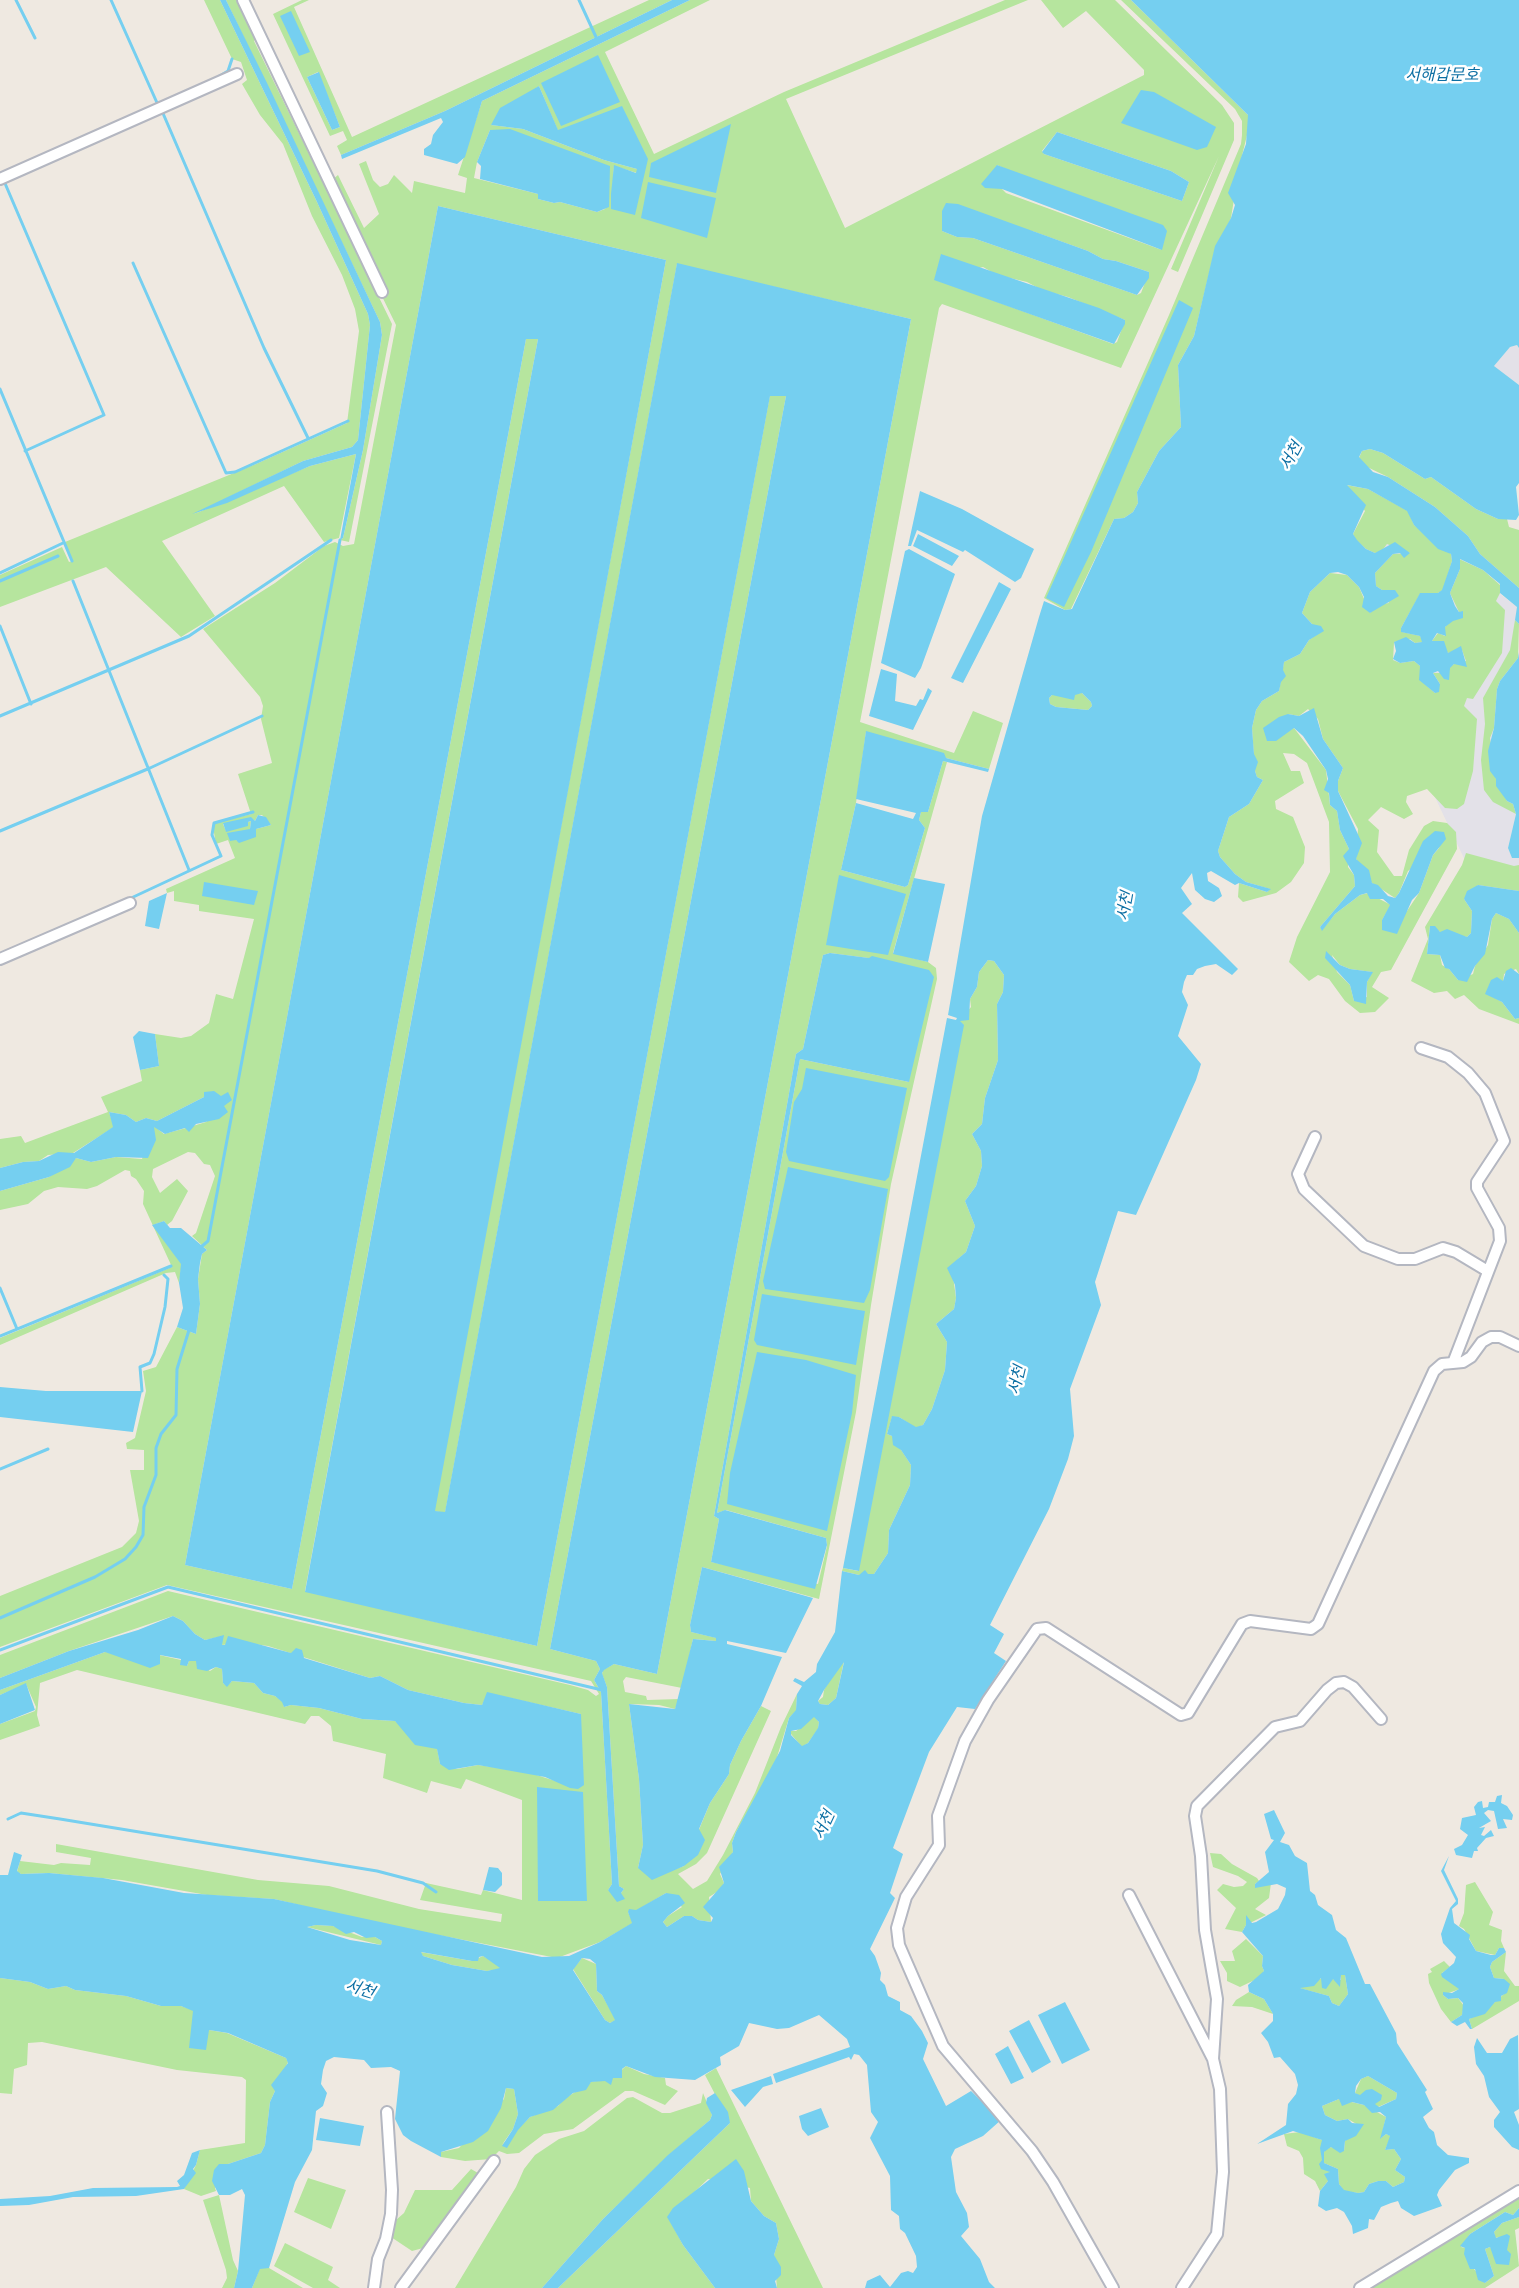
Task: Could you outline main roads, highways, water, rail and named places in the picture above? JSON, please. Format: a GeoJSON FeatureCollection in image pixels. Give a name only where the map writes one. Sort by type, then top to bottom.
{"type":"FeatureCollection","features":[{"type":"Feature","properties":{"kind":"water"},"geometry":{"type":"Polygon","coordinates":[[[220,0],[226,0],[380,322],[382,335],[363,450],[343,538],[340,540],[356,454],[310,466],[227,503],[192,514],[303,461],[352,447],[358,440],[370,325],[368,314],[317,202],[220,0]]]}},
{"type":"Feature","properties":{"kind":"water"},"geometry":{"type":"Polygon","coordinates":[[[672,0],[690,0],[482,101],[465,157],[457,164],[424,155],[424,149],[431,144],[433,135],[443,122],[441,118],[342,159],[341,155],[445,111],[672,0]]]}},
{"type":"Feature","properties":{"kind":"water"},"geometry":{"type":"Polygon","coordinates":[[[1131,0],[1519,0],[1519,348],[1517,345],[1510,347],[1494,366],[1519,385],[1519,483],[1516,487],[1519,515],[1516,520],[1498,519],[1476,509],[1431,477],[1425,479],[1383,453],[1370,449],[1362,451],[1359,457],[1373,472],[1388,477],[1435,507],[1468,536],[1480,554],[1519,588],[1519,624],[1515,620],[1517,607],[1500,593],[1500,584],[1483,570],[1460,559],[1460,569],[1450,593],[1459,612],[1463,611],[1463,618],[1445,627],[1446,636],[1437,633],[1432,641],[1444,641],[1448,653],[1461,646],[1467,667],[1454,664],[1450,668],[1449,680],[1444,679],[1438,671],[1433,673],[1440,684],[1439,692],[1435,693],[1419,680],[1420,666],[1414,661],[1400,663],[1393,659],[1396,651],[1394,642],[1406,637],[1415,643],[1422,642],[1420,636],[1401,632],[1401,628],[1420,593],[1438,593],[1442,590],[1452,561],[1451,554],[1438,549],[1414,525],[1407,511],[1368,489],[1347,485],[1366,505],[1353,534],[1357,540],[1366,549],[1375,553],[1395,542],[1410,553],[1404,558],[1400,553],[1393,554],[1375,573],[1376,586],[1382,590],[1395,590],[1399,596],[1370,613],[1362,607],[1364,597],[1359,587],[1347,575],[1338,572],[1330,573],[1310,592],[1302,613],[1312,624],[1321,626],[1324,631],[1309,640],[1300,654],[1284,662],[1283,670],[1286,676],[1281,682],[1279,691],[1262,701],[1256,710],[1252,728],[1254,754],[1258,762],[1255,771],[1257,777],[1263,780],[1249,804],[1229,817],[1218,851],[1220,857],[1235,874],[1246,882],[1271,889],[1267,892],[1239,883],[1235,885],[1211,871],[1207,873],[1208,881],[1219,888],[1222,896],[1214,902],[1205,899],[1195,890],[1192,873],[1181,888],[1192,904],[1182,913],[1238,969],[1232,975],[1216,964],[1205,966],[1197,969],[1193,975],[1187,975],[1184,982],[1182,992],[1188,1005],[1178,1036],[1201,1064],[1196,1080],[1136,1215],[1118,1211],[1095,1282],[1101,1305],[1070,1389],[1074,1436],[1068,1459],[1049,1509],[990,1625],[1004,1634],[994,1653],[1006,1661],[975,1709],[957,1707],[929,1752],[893,1848],[903,1854],[890,1893],[895,1898],[870,1949],[875,1956],[881,1973],[880,1980],[885,1985],[888,1996],[900,2002],[900,2010],[911,2016],[928,2043],[923,2059],[946,2106],[971,2091],[1001,2120],[983,2136],[955,2149],[951,2157],[956,2192],[967,2213],[969,2227],[961,2236],[980,2259],[989,2282],[995,2288],[865,2288],[867,2281],[880,2275],[890,2287],[901,2273],[908,2271],[913,2273],[917,2267],[916,2256],[905,2233],[900,2229],[899,2216],[891,2210],[890,2176],[870,2138],[878,2122],[871,2112],[867,2065],[859,2055],[854,2054],[851,2060],[849,2057],[776,2083],[773,2074],[850,2047],[847,2039],[819,2015],[789,2028],[777,2029],[749,2023],[739,2046],[720,2057],[721,2065],[695,2080],[655,2077],[626,2066],[622,2069],[622,2078],[613,2078],[611,2085],[605,2081],[591,2082],[586,2090],[573,2093],[553,2110],[530,2117],[518,2130],[507,2148],[502,2146],[513,2129],[518,2114],[514,2089],[506,2088],[501,2108],[488,2131],[473,2142],[441,2152],[441,2157],[403,2135],[395,2119],[400,2071],[391,2067],[371,2068],[364,2060],[334,2057],[326,2061],[323,2070],[321,2084],[327,2093],[323,2106],[316,2111],[312,2150],[295,2182],[269,2268],[260,2269],[252,2288],[234,2288],[238,2271],[245,2195],[242,2189],[230,2195],[219,2195],[212,2181],[214,2170],[219,2164],[228,2164],[261,2153],[265,2145],[270,2102],[275,2091],[271,2085],[288,2063],[286,2058],[228,2033],[209,2030],[206,2050],[189,2048],[193,2011],[181,2006],[161,2006],[126,1996],[75,1990],[66,1986],[48,1989],[30,1982],[0,1978],[0,1875],[8,1875],[14,1852],[22,1855],[17,1871],[21,1874],[49,1873],[103,1878],[184,1893],[274,1899],[542,1957],[569,1956],[600,1942],[632,1923],[629,1909],[636,1910],[666,1893],[679,1895],[685,1903],[663,1922],[667,1927],[684,1916],[711,1922],[713,1918],[703,1907],[724,1883],[719,1867],[733,1852],[732,1843],[736,1832],[780,1751],[789,1718],[796,1710],[797,1694],[802,1686],[793,1681],[795,1678],[804,1682],[816,1672],[817,1664],[835,1632],[842,1571],[859,1575],[865,1570],[868,1574],[874,1574],[888,1553],[889,1530],[910,1485],[911,1465],[901,1450],[893,1445],[892,1436],[887,1434],[892,1416],[899,1417],[916,1427],[923,1425],[932,1409],[945,1370],[947,1342],[936,1324],[954,1309],[955,1285],[947,1268],[966,1252],[975,1226],[965,1201],[976,1186],[982,1166],[981,1151],[972,1134],[982,1124],[985,1098],[998,1060],[997,1004],[1003,992],[1004,975],[994,961],[988,960],[979,972],[977,987],[970,999],[969,1020],[960,1021],[964,1025],[859,1571],[843,1568],[947,1018],[956,1020],[957,1018],[948,1015],[982,816],[1044,601],[1065,610],[1072,609],[1114,519],[1124,518],[1133,512],[1138,503],[1137,492],[1159,451],[1181,427],[1178,365],[1194,336],[1215,246],[1231,218],[1235,205],[1228,193],[1246,144],[1248,115],[1131,0]],[[1082,693],[1075,695],[1074,700],[1052,695],[1049,698],[1050,704],[1056,707],[1088,710],[1092,706],[1082,693]],[[844,1662],[824,1690],[818,1701],[820,1704],[828,1705],[836,1698],[844,1662]],[[814,1717],[801,1729],[791,1731],[791,1735],[802,1746],[808,1743],[818,1728],[819,1722],[814,1717]],[[333,1926],[307,1927],[350,1940],[381,1945],[382,1941],[375,1937],[366,1938],[354,1932],[346,1934],[333,1926]],[[421,1952],[423,1956],[452,1965],[487,1971],[500,1968],[483,1956],[479,1957],[478,1961],[472,1961],[421,1952]],[[582,1958],[573,1970],[605,2020],[610,2023],[615,2020],[602,1995],[597,1991],[596,1964],[590,1959],[582,1958]]]}},
{"type":"Feature","properties":{"kind":"water"},"geometry":{"type":"Polygon","coordinates":[[[291,11],[310,52],[299,56],[280,16],[291,11]]]}},
{"type":"Feature","properties":{"kind":"water"},"geometry":{"type":"Polygon","coordinates":[[[598,55],[620,102],[561,126],[541,83],[598,55]]]}},
{"type":"Feature","properties":{"kind":"water"},"geometry":{"type":"Polygon","coordinates":[[[319,72],[340,127],[332,130],[307,77],[319,72]]]}},
{"type":"Feature","properties":{"kind":"water"},"geometry":{"type":"Polygon","coordinates":[[[539,86],[558,130],[622,106],[648,159],[635,215],[611,209],[611,194],[614,165],[636,173],[637,169],[604,160],[523,129],[491,125],[500,108],[539,86]]]}},
{"type":"Feature","properties":{"kind":"water"},"geometry":{"type":"Polygon","coordinates":[[[1141,90],[1154,92],[1216,127],[1207,147],[1197,150],[1121,123],[1141,90]]]}},
{"type":"Feature","properties":{"kind":"water"},"geometry":{"type":"Polygon","coordinates":[[[731,124],[716,193],[649,177],[651,163],[731,124]]]}},
{"type":"Feature","properties":{"kind":"water"},"geometry":{"type":"Polygon","coordinates":[[[510,129],[610,166],[609,207],[597,212],[560,202],[554,203],[538,199],[538,194],[480,179],[481,166],[477,162],[490,130],[510,129]]]}},
{"type":"Feature","properties":{"kind":"water"},"geometry":{"type":"Polygon","coordinates":[[[1057,132],[1171,171],[1189,182],[1182,201],[1044,154],[1042,152],[1057,132]]]}},
{"type":"Feature","properties":{"kind":"water"},"geometry":{"type":"Polygon","coordinates":[[[997,165],[1163,225],[1167,231],[1162,250],[1002,189],[985,188],[981,184],[997,165]]]}},
{"type":"Feature","properties":{"kind":"water"},"geometry":{"type":"Polygon","coordinates":[[[648,182],[716,198],[707,238],[641,218],[648,182]]]}},
{"type":"Feature","properties":{"kind":"water"},"geometry":{"type":"Polygon","coordinates":[[[946,203],[958,204],[1088,251],[1103,259],[1149,272],[1149,278],[1137,295],[973,238],[957,237],[942,231],[942,211],[946,203]]]}},
{"type":"Feature","properties":{"kind":"water"},"geometry":{"type":"Polygon","coordinates":[[[438,206],[666,260],[435,1511],[445,1512],[677,263],[911,319],[657,1674],[614,1664],[602,1673],[607,1687],[619,1886],[624,1889],[621,1893],[625,1899],[617,1902],[608,1890],[612,1884],[601,1692],[594,1680],[600,1669],[596,1661],[550,1649],[786,396],[770,396],[537,1646],[305,1592],[538,339],[526,339],[292,1589],[185,1565],[438,206]]]}},
{"type":"Feature","properties":{"kind":"water"},"geometry":{"type":"Polygon","coordinates":[[[941,254],[1099,308],[1125,320],[1125,324],[1114,344],[934,280],[941,254]]]}},
{"type":"Feature","properties":{"kind":"water"},"geometry":{"type":"Polygon","coordinates":[[[1179,300],[1193,308],[1091,552],[1064,607],[1046,598],[1179,300]]]}},
{"type":"Feature","properties":{"kind":"water"},"geometry":{"type":"Polygon","coordinates":[[[920,491],[962,509],[1034,549],[1021,578],[1015,582],[965,550],[963,552],[917,530],[911,546],[908,546],[920,491]]]}},
{"type":"Feature","properties":{"kind":"water"},"geometry":{"type":"Polygon","coordinates":[[[918,534],[959,556],[952,566],[913,546],[918,534]]]}},
{"type":"Feature","properties":{"kind":"water"},"geometry":{"type":"Polygon","coordinates":[[[909,549],[955,574],[921,668],[915,678],[881,663],[905,551],[909,549]]]}},
{"type":"Feature","properties":{"kind":"water"},"geometry":{"type":"Polygon","coordinates":[[[999,582],[1011,589],[963,683],[951,678],[999,582]]]}},
{"type":"Feature","properties":{"kind":"water"},"geometry":{"type":"Polygon","coordinates":[[[1519,652],[1519,858],[1512,858],[1508,848],[1516,814],[1513,804],[1507,801],[1496,786],[1496,779],[1490,771],[1488,751],[1494,728],[1497,689],[1500,681],[1518,658],[1519,652]]]}},
{"type":"Feature","properties":{"kind":"water"},"geometry":{"type":"Polygon","coordinates":[[[881,669],[897,674],[895,701],[916,706],[920,699],[923,700],[928,688],[932,691],[913,730],[869,716],[881,669]]]}},
{"type":"Feature","properties":{"kind":"water"},"geometry":{"type":"Polygon","coordinates":[[[1314,708],[1323,739],[1343,768],[1338,781],[1338,791],[1362,843],[1356,859],[1369,870],[1372,883],[1378,885],[1388,896],[1395,898],[1423,841],[1435,831],[1444,832],[1446,839],[1433,855],[1419,893],[1412,900],[1397,934],[1382,930],[1382,920],[1390,905],[1383,899],[1370,899],[1367,893],[1360,895],[1335,914],[1322,931],[1320,927],[1355,886],[1354,875],[1343,856],[1349,849],[1340,830],[1337,811],[1330,805],[1329,793],[1324,790],[1328,779],[1326,770],[1303,736],[1294,728],[1276,741],[1267,741],[1263,728],[1279,717],[1288,714],[1299,716],[1314,708]]]}},
{"type":"Feature","properties":{"kind":"water"},"geometry":{"type":"Polygon","coordinates":[[[866,731],[944,753],[946,758],[989,769],[988,772],[943,761],[928,812],[921,812],[919,820],[925,828],[908,885],[905,887],[841,870],[856,803],[913,819],[916,813],[856,799],[866,731]]]}},
{"type":"Feature","properties":{"kind":"water"},"geometry":{"type":"Polygon","coordinates":[[[258,815],[266,817],[271,825],[256,829],[256,837],[239,843],[236,840],[230,841],[227,833],[250,829],[251,821],[248,822],[248,826],[226,832],[223,823],[251,817],[255,821],[258,815]]]}},
{"type":"Feature","properties":{"kind":"water"},"geometry":{"type":"Polygon","coordinates":[[[839,875],[906,894],[888,955],[826,945],[839,875]]]}},
{"type":"Feature","properties":{"kind":"water"},"geometry":{"type":"Polygon","coordinates":[[[914,878],[945,884],[928,962],[893,954],[914,878]]]}},
{"type":"Feature","properties":{"kind":"water"},"geometry":{"type":"Polygon","coordinates":[[[204,882],[258,891],[254,905],[202,896],[204,882]]]}},
{"type":"Feature","properties":{"kind":"water"},"geometry":{"type":"Polygon","coordinates":[[[1478,885],[1519,891],[1519,933],[1509,919],[1496,913],[1492,919],[1485,954],[1475,966],[1467,982],[1458,980],[1449,969],[1445,968],[1440,955],[1427,954],[1430,926],[1435,926],[1440,932],[1447,929],[1467,937],[1471,933],[1472,911],[1464,899],[1467,891],[1478,885]]]}},
{"type":"Feature","properties":{"kind":"water"},"geometry":{"type":"Polygon","coordinates":[[[167,893],[159,929],[145,926],[149,901],[167,893]]]}},
{"type":"Feature","properties":{"kind":"water"},"geometry":{"type":"Polygon","coordinates":[[[1326,951],[1340,965],[1350,969],[1373,972],[1367,982],[1366,1004],[1354,1001],[1350,985],[1325,958],[1326,951]]]}},
{"type":"Feature","properties":{"kind":"water"},"geometry":{"type":"Polygon","coordinates":[[[830,953],[869,958],[872,956],[929,970],[934,977],[909,1082],[800,1059],[717,1513],[725,1510],[826,1538],[827,1545],[815,1589],[711,1562],[719,1519],[714,1516],[796,1054],[803,1049],[823,955],[830,953]]]}},
{"type":"Feature","properties":{"kind":"water"},"geometry":{"type":"Polygon","coordinates":[[[1511,968],[1519,974],[1519,1018],[1515,1019],[1502,1002],[1485,994],[1491,980],[1497,977],[1503,981],[1506,971],[1511,968]]]}},
{"type":"Feature","properties":{"kind":"water"},"geometry":{"type":"Polygon","coordinates":[[[139,1031],[155,1034],[159,1066],[140,1070],[133,1037],[139,1031]]]}},
{"type":"Feature","properties":{"kind":"water"},"geometry":{"type":"Polygon","coordinates":[[[806,1068],[907,1088],[889,1177],[885,1181],[789,1161],[786,1152],[794,1102],[802,1089],[806,1068]]]}},
{"type":"Feature","properties":{"kind":"water"},"geometry":{"type":"Polygon","coordinates":[[[214,1091],[221,1096],[228,1092],[232,1100],[224,1106],[228,1112],[219,1119],[196,1124],[189,1132],[185,1128],[165,1134],[154,1127],[156,1140],[148,1158],[116,1157],[91,1162],[76,1158],[70,1167],[49,1177],[0,1191],[0,1168],[23,1162],[39,1161],[58,1152],[74,1153],[113,1127],[109,1112],[126,1115],[136,1122],[146,1118],[157,1121],[204,1097],[204,1092],[214,1091]]]}},
{"type":"Feature","properties":{"kind":"water"},"geometry":{"type":"Polygon","coordinates":[[[788,1167],[888,1189],[870,1290],[864,1303],[765,1289],[763,1281],[788,1167]]]}},
{"type":"Feature","properties":{"kind":"water"},"geometry":{"type":"Polygon","coordinates":[[[164,1221],[170,1228],[181,1228],[207,1250],[202,1254],[200,1263],[198,1279],[200,1304],[196,1334],[177,1327],[183,1308],[179,1283],[181,1264],[152,1225],[164,1221]]]}},
{"type":"Feature","properties":{"kind":"water"},"geometry":{"type":"Polygon","coordinates":[[[762,1294],[865,1311],[856,1365],[757,1345],[754,1340],[762,1294]]]}},
{"type":"Feature","properties":{"kind":"water"},"geometry":{"type":"Polygon","coordinates":[[[757,1352],[806,1360],[856,1375],[852,1413],[827,1531],[727,1504],[730,1473],[757,1352]]]}},
{"type":"Feature","properties":{"kind":"water"},"geometry":{"type":"Polygon","coordinates":[[[0,1387],[46,1391],[142,1391],[133,1432],[0,1417],[0,1387]]]}},
{"type":"Feature","properties":{"kind":"water"},"geometry":{"type":"Polygon","coordinates":[[[702,1567],[813,1598],[786,1653],[727,1641],[727,1644],[782,1657],[761,1706],[730,1765],[729,1774],[710,1803],[699,1829],[705,1840],[698,1855],[684,1866],[652,1880],[638,1868],[643,1845],[639,1779],[629,1704],[675,1709],[693,1639],[716,1641],[716,1638],[691,1632],[690,1625],[702,1567]]]}},
{"type":"Feature","properties":{"kind":"water"},"geometry":{"type":"Polygon","coordinates":[[[173,1616],[183,1621],[195,1634],[205,1640],[224,1635],[222,1645],[225,1645],[228,1636],[291,1653],[296,1648],[302,1650],[304,1658],[370,1678],[380,1676],[408,1690],[482,1705],[487,1692],[581,1714],[584,1785],[578,1789],[570,1788],[545,1777],[478,1765],[449,1770],[440,1764],[437,1749],[415,1745],[395,1721],[362,1719],[319,1708],[291,1705],[284,1707],[275,1696],[263,1693],[254,1683],[232,1681],[227,1687],[223,1683],[222,1669],[216,1667],[207,1671],[197,1669],[196,1661],[189,1661],[187,1666],[180,1665],[181,1659],[160,1655],[160,1664],[150,1668],[105,1652],[0,1690],[0,1678],[69,1651],[138,1630],[173,1616]]]}},
{"type":"Feature","properties":{"kind":"water"},"geometry":{"type":"Polygon","coordinates":[[[26,1683],[35,1710],[0,1724],[0,1695],[26,1683]]]}},
{"type":"Feature","properties":{"kind":"water"},"geometry":{"type":"Polygon","coordinates":[[[537,1787],[583,1792],[587,1901],[538,1901],[537,1787]]]}},
{"type":"Feature","properties":{"kind":"water"},"geometry":{"type":"Polygon","coordinates":[[[1502,1795],[1501,1803],[1507,1806],[1513,1815],[1512,1820],[1503,1819],[1507,1828],[1498,1829],[1494,1811],[1488,1810],[1484,1813],[1491,1821],[1479,1828],[1485,1827],[1481,1835],[1484,1836],[1491,1830],[1494,1836],[1486,1838],[1477,1848],[1478,1851],[1474,1851],[1472,1858],[1456,1855],[1454,1849],[1462,1845],[1468,1835],[1460,1829],[1462,1818],[1476,1815],[1474,1807],[1478,1802],[1482,1801],[1483,1808],[1488,1807],[1489,1802],[1495,1802],[1497,1796],[1502,1795]]]}},
{"type":"Feature","properties":{"kind":"water"},"geometry":{"type":"Polygon","coordinates":[[[1274,1810],[1285,1833],[1280,1842],[1289,1845],[1295,1856],[1307,1863],[1310,1891],[1315,1895],[1318,1905],[1332,1915],[1336,1930],[1346,1938],[1365,1984],[1370,1984],[1396,2033],[1397,2043],[1427,2090],[1425,2092],[1433,2109],[1423,2117],[1434,2132],[1437,2145],[1448,2155],[1469,2158],[1469,2163],[1455,2170],[1439,2190],[1437,2195],[1442,2206],[1414,2216],[1401,2208],[1398,2201],[1391,2203],[1381,2207],[1374,2220],[1369,2219],[1368,2228],[1353,2234],[1352,2226],[1344,2212],[1337,2208],[1326,2211],[1318,2206],[1320,2191],[1328,2181],[1324,2174],[1330,2172],[1321,2169],[1319,2164],[1322,2160],[1320,2148],[1322,2140],[1293,2131],[1257,2144],[1286,2125],[1288,2104],[1296,2094],[1298,2085],[1295,2074],[1280,2057],[1274,2058],[1268,2042],[1261,2033],[1273,2021],[1273,2014],[1264,1999],[1249,1992],[1248,1985],[1264,1971],[1263,1956],[1242,1932],[1246,1925],[1246,1915],[1252,1923],[1278,1909],[1286,1888],[1277,1884],[1255,1888],[1255,1884],[1269,1872],[1265,1852],[1274,1840],[1271,1839],[1264,1814],[1274,1810]],[[1341,1975],[1340,1987],[1333,1979],[1326,1989],[1322,1988],[1321,1978],[1314,1986],[1300,1988],[1329,1996],[1332,2003],[1339,2006],[1348,1994],[1345,1975],[1341,1975]],[[1368,2076],[1361,2079],[1356,2086],[1355,2093],[1360,2095],[1372,2089],[1382,2095],[1381,2100],[1375,2104],[1379,2107],[1396,2099],[1397,2093],[1368,2076]],[[1339,2099],[1322,2106],[1325,2115],[1337,2121],[1348,2119],[1352,2123],[1364,2124],[1356,2136],[1345,2141],[1344,2151],[1340,2153],[1331,2147],[1324,2152],[1324,2163],[1338,2169],[1339,2184],[1344,2190],[1358,2193],[1364,2192],[1369,2184],[1378,2181],[1386,2181],[1393,2187],[1404,2182],[1405,2177],[1395,2170],[1401,2159],[1394,2149],[1385,2150],[1390,2136],[1386,2134],[1380,2139],[1386,2117],[1380,2112],[1372,2113],[1364,2105],[1352,2102],[1342,2106],[1339,2099]]]}},
{"type":"Feature","properties":{"kind":"water"},"geometry":{"type":"Polygon","coordinates":[[[1449,1856],[1444,1870],[1458,1899],[1458,1904],[1452,1909],[1454,1923],[1470,1935],[1469,1939],[1476,1951],[1495,1955],[1499,1948],[1504,1948],[1506,1952],[1492,1962],[1490,1967],[1494,1978],[1504,1979],[1510,1984],[1507,1993],[1501,1996],[1501,2001],[1495,2002],[1485,2014],[1469,2019],[1472,2029],[1465,2022],[1457,2026],[1451,2022],[1462,2015],[1463,2003],[1458,1998],[1448,1999],[1443,1995],[1443,1992],[1452,1993],[1459,1989],[1441,1974],[1454,1963],[1456,1957],[1443,1943],[1441,1934],[1450,1908],[1456,1901],[1441,1871],[1449,1856]]]}},
{"type":"Feature","properties":{"kind":"water"},"geometry":{"type":"Polygon","coordinates":[[[489,1867],[498,1868],[502,1873],[502,1885],[495,1892],[483,1890],[489,1867]]]}},
{"type":"Feature","properties":{"kind":"water"},"geometry":{"type":"Polygon","coordinates":[[[1065,2002],[1090,2050],[1062,2064],[1038,2015],[1065,2002]]]}},
{"type":"Feature","properties":{"kind":"water"},"geometry":{"type":"Polygon","coordinates":[[[1029,2020],[1051,2062],[1032,2073],[1009,2031],[1029,2020]]]}},
{"type":"Feature","properties":{"kind":"water"},"geometry":{"type":"Polygon","coordinates":[[[1518,2035],[1519,2109],[1514,2112],[1519,2125],[1519,2150],[1512,2147],[1494,2127],[1494,2120],[1500,2112],[1489,2097],[1484,2076],[1476,2064],[1474,2047],[1477,2038],[1487,2053],[1502,2053],[1510,2039],[1518,2035]]]}},
{"type":"Feature","properties":{"kind":"water"},"geometry":{"type":"Polygon","coordinates":[[[1008,2046],[1024,2078],[1011,2084],[995,2054],[1008,2046]]]}},
{"type":"Feature","properties":{"kind":"water"},"geometry":{"type":"Polygon","coordinates":[[[771,2076],[773,2084],[763,2087],[745,2107],[731,2090],[771,2076]]]}},
{"type":"Feature","properties":{"kind":"water"},"geometry":{"type":"Polygon","coordinates":[[[715,2093],[728,2112],[730,2123],[558,2288],[542,2288],[603,2219],[668,2155],[710,2120],[712,2115],[706,2103],[707,2098],[715,2093]]]}},
{"type":"Feature","properties":{"kind":"water"},"geometry":{"type":"Polygon","coordinates":[[[821,2108],[829,2127],[808,2136],[802,2129],[799,2116],[821,2108]]]}},
{"type":"Feature","properties":{"kind":"water"},"geometry":{"type":"Polygon","coordinates":[[[320,2118],[364,2126],[360,2146],[316,2140],[320,2118]]]}},
{"type":"Feature","properties":{"kind":"water"},"geometry":{"type":"Polygon","coordinates":[[[200,2150],[193,2169],[196,2173],[184,2189],[136,2196],[73,2197],[29,2205],[0,2206],[0,2199],[50,2196],[93,2188],[177,2187],[180,2186],[177,2181],[184,2175],[192,2153],[200,2150]]]}},
{"type":"Feature","properties":{"kind":"water"},"geometry":{"type":"Polygon","coordinates":[[[736,2159],[744,2171],[751,2201],[764,2216],[776,2223],[779,2239],[774,2255],[781,2267],[781,2275],[775,2281],[777,2288],[715,2288],[683,2245],[667,2217],[673,2208],[736,2159]]]}},
{"type":"Feature","properties":{"kind":"water"},"geometry":{"type":"Polygon","coordinates":[[[1519,2208],[1519,2217],[1502,2223],[1494,2232],[1496,2238],[1507,2234],[1510,2236],[1507,2250],[1511,2254],[1509,2265],[1496,2264],[1490,2247],[1485,2249],[1494,2276],[1485,2283],[1478,2280],[1475,2269],[1470,2269],[1464,2254],[1465,2248],[1460,2246],[1470,2234],[1505,2212],[1513,2215],[1519,2208]]]}},
{"type":"Feature","properties":{"kind":"waterway"},"geometry":{"type":"LineString","coordinates":[[16,0],[35,38]]}},
{"type":"Feature","properties":{"kind":"waterway"},"geometry":{"type":"LineString","coordinates":[[111,0],[158,105]]}},
{"type":"Feature","properties":{"kind":"waterway"},"geometry":{"type":"LineString","coordinates":[[579,0],[596,37]]}},
{"type":"Feature","properties":{"kind":"waterway"},"geometry":{"type":"LineString","coordinates":[[218,77],[228,71],[232,59]]}},
{"type":"Feature","properties":{"kind":"waterway"},"geometry":{"type":"LineString","coordinates":[[162,111],[264,348],[308,438]]}},
{"type":"Feature","properties":{"kind":"waterway"},"geometry":{"type":"LineString","coordinates":[[4,181],[104,415],[25,451]]}},
{"type":"Feature","properties":{"kind":"waterway"},"geometry":{"type":"LineString","coordinates":[[133,263],[226,473],[235,472],[348,421]]}},
{"type":"Feature","properties":{"kind":"waterway"},"geometry":{"type":"LineString","coordinates":[[0,389],[72,561]]}},
{"type":"Feature","properties":{"kind":"waterway"},"geometry":{"type":"LineString","coordinates":[[0,716],[189,636],[331,540]]}},
{"type":"Feature","properties":{"kind":"waterway"},"geometry":{"type":"LineString","coordinates":[[201,1247],[208,1241],[340,540]]}},
{"type":"Feature","properties":{"kind":"waterway"},"geometry":{"type":"LineString","coordinates":[[0,573],[63,543]]}},
{"type":"Feature","properties":{"kind":"waterway"},"geometry":{"type":"LineString","coordinates":[[0,581],[58,556]]}},
{"type":"Feature","properties":{"kind":"waterway"},"geometry":{"type":"LineString","coordinates":[[73,581],[189,870]]}},
{"type":"Feature","properties":{"kind":"waterway"},"geometry":{"type":"LineString","coordinates":[[0,626],[31,704]]}},
{"type":"Feature","properties":{"kind":"waterway"},"geometry":{"type":"LineString","coordinates":[[0,831],[150,768],[262,716]]}},
{"type":"Feature","properties":{"kind":"waterway"},"geometry":{"type":"LineString","coordinates":[[129,899],[221,856],[212,835],[214,823],[253,812]]}},
{"type":"Feature","properties":{"kind":"waterway"},"geometry":{"type":"LineString","coordinates":[[0,1336],[171,1266]]}},
{"type":"Feature","properties":{"kind":"waterway"},"geometry":{"type":"LineString","coordinates":[[142,1391],[140,1367],[150,1363],[154,1354],[165,1307],[168,1279],[164,1275]]}},
{"type":"Feature","properties":{"kind":"waterway"},"geometry":{"type":"LineString","coordinates":[[0,1288],[17,1329]]}},
{"type":"Feature","properties":{"kind":"waterway"},"geometry":{"type":"LineString","coordinates":[[0,1618],[95,1577],[125,1559],[136,1547],[143,1535],[144,1507],[156,1475],[156,1448],[161,1434],[176,1415],[177,1369],[189,1330]]}},
{"type":"Feature","properties":{"kind":"waterway"},"geometry":{"type":"LineString","coordinates":[[0,1469],[48,1449]]}},
{"type":"Feature","properties":{"kind":"waterway"},"geometry":{"type":"LineString","coordinates":[[0,1650],[168,1587],[602,1690]]}},
{"type":"Feature","properties":{"kind":"waterway"},"geometry":{"type":"LineString","coordinates":[[8,1819],[21,1813],[377,1871],[423,1883],[436,1892]]}},
{"type":"Feature","properties":{"kind":"water label","name":"서해갑문호"},"geometry":{"type":"Point","coordinates":[1442,75]}},
{"type":"Feature","properties":{"kind":"water label","name":"서천"},"geometry":{"type":"Point","coordinates":[1291,456]}},
{"type":"Feature","properties":{"kind":"water label","name":"서천"},"geometry":{"type":"Point","coordinates":[1125,906]}},
{"type":"Feature","properties":{"kind":"water label","name":"서천"},"geometry":{"type":"Point","coordinates":[1017,1380]}},
{"type":"Feature","properties":{"kind":"water label","name":"서천"},"geometry":{"type":"Point","coordinates":[824,1825]}},
{"type":"Feature","properties":{"kind":"water label","name":"서천"},"geometry":{"type":"Point","coordinates":[360,1989]}}]}
